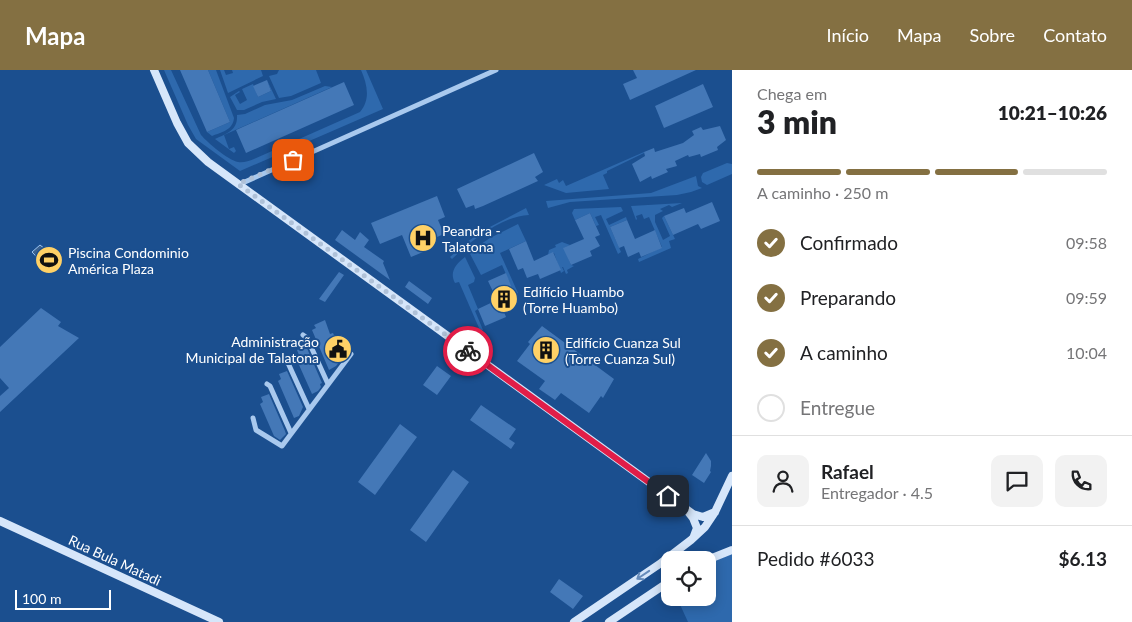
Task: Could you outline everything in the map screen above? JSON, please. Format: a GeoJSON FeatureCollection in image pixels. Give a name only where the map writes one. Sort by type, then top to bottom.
{"type":"FeatureCollection","features":[{"type":"Feature","properties":{"kind":"street"},"geometry":{"type":"LineString","coordinates":[[154,70],[177,123],[188,143],[208,162],[682,506],[697,516],[709,515],[715,512]]}},
{"type":"Feature","properties":{"kind":"street"},"geometry":{"type":"LineString","coordinates":[[238,184],[496,70]]}},
{"type":"Feature","properties":{"kind":"street"},"geometry":{"type":"LineString","coordinates":[[303,335],[328,384]]}},
{"type":"Feature","properties":{"kind":"street"},"geometry":{"type":"LineString","coordinates":[[253,418],[256,430],[282,446],[351,354],[344,349]]}},
{"type":"Feature","properties":{"kind":"street"},"geometry":{"type":"LineString","coordinates":[[285,360],[288,362],[309,409]]}},
{"type":"Feature","properties":{"kind":"street"},"geometry":{"type":"LineString","coordinates":[[267,384],[270,386],[291,433]]}},
{"type":"Feature","properties":{"kind":"street"},"geometry":{"type":"LineString","coordinates":[[679,551],[705,527],[715,512],[732,476]]}},
{"type":"Feature","properties":{"kind":"street"},"geometry":{"type":"LineString","coordinates":[[682,506],[696,524],[696,532],[691,540]]}},
{"type":"Feature","properties":{"kind":"street","name":"Rua Bula Matadi"},"geometry":{"type":"LineString","coordinates":[[0,521],[219,622]]}},
{"type":"Feature","properties":{"kind":"street"},"geometry":{"type":"LineString","coordinates":[[716,556],[732,550]]}},
{"type":"Feature","properties":{"kind":"street"},"geometry":{"type":"LineString","coordinates":[[574,622],[661,566]]}},
{"type":"Feature","properties":{"kind":"street"},"geometry":{"type":"LineString","coordinates":[[609,622],[661,587]]}},
{"type":"Feature","properties":{"kind":"shaded area"},"geometry":{"type":"Polygon","coordinates":[[[164,70],[171,70],[201,135],[213,147],[238,162],[254,159],[360,112],[367,97],[365,81],[361,70],[366,70],[383,109],[240,171],[196,139],[164,70]]]}},
{"type":"Feature","properties":{"kind":"shaded area"},"geometry":{"type":"Polygon","coordinates":[[[208,70],[216,70],[234,118],[229,128],[212,136],[207,132],[230,122],[208,70]]]}},
{"type":"Feature","properties":{"kind":"shaded area"},"geometry":{"type":"Polygon","coordinates":[[[220,70],[224,70],[226,75],[233,73],[232,70],[261,70],[263,76],[228,93],[220,70]]]}},
{"type":"Feature","properties":{"kind":"shaded area"},"geometry":{"type":"Polygon","coordinates":[[[279,70],[316,70],[321,83],[291,96],[279,98],[269,76],[277,74],[279,70]]]}},
{"type":"Feature","properties":{"kind":"shaded area"},"geometry":{"type":"Polygon","coordinates":[[[267,80],[276,99],[262,102],[244,110],[237,110],[230,97],[239,91],[235,95],[240,104],[247,100],[242,89],[253,84],[258,97],[271,91],[267,80]]]}},
{"type":"Feature","properties":{"kind":"shaded area"},"geometry":{"type":"Polygon","coordinates":[[[325,86],[332,87],[225,135],[234,128],[237,115],[245,114],[265,105],[292,100],[325,86]]]}},
{"type":"Feature","properties":{"kind":"shaded area"},"geometry":{"type":"Polygon","coordinates":[[[224,135],[229,149],[234,147],[236,151],[234,153],[215,139],[224,135]]]}},
{"type":"Feature","properties":{"kind":"shaded area"},"geometry":{"type":"Polygon","coordinates":[[[644,152],[607,171],[603,175],[609,189],[566,193],[544,185],[557,179],[559,183],[563,180],[566,186],[644,152]]]}},
{"type":"Feature","properties":{"kind":"shaded area"},"geometry":{"type":"Polygon","coordinates":[[[727,163],[732,164],[732,174],[707,185],[702,182],[701,177],[703,173],[727,163]]]}},
{"type":"Feature","properties":{"kind":"shaded area"},"geometry":{"type":"Polygon","coordinates":[[[696,176],[698,186],[702,188],[677,195],[570,202],[548,208],[546,201],[651,193],[696,176]]]}},
{"type":"Feature","properties":{"kind":"shaded area"},"geometry":{"type":"Polygon","coordinates":[[[682,203],[660,209],[663,211],[655,215],[655,222],[663,240],[670,236],[662,218],[664,216],[675,239],[669,241],[671,248],[639,262],[638,259],[662,247],[649,217],[644,219],[642,214],[636,216],[636,220],[631,206],[682,203]]]}},
{"type":"Feature","properties":{"kind":"shaded area"},"geometry":{"type":"Polygon","coordinates":[[[621,207],[623,211],[606,219],[609,225],[626,217],[627,220],[610,227],[621,252],[618,254],[601,215],[595,217],[599,225],[596,226],[590,213],[575,220],[572,213],[574,209],[621,207]]]}},
{"type":"Feature","properties":{"kind":"shaded area"},"geometry":{"type":"Polygon","coordinates":[[[526,208],[529,215],[519,216],[498,225],[478,237],[452,259],[450,257],[484,230],[526,208]]]}},
{"type":"Feature","properties":{"kind":"shaded area"},"geometry":{"type":"Polygon","coordinates":[[[518,224],[526,241],[500,253],[518,293],[515,295],[502,265],[481,275],[469,252],[490,238],[518,224]]]}},
{"type":"Feature","properties":{"kind":"shaded area"},"geometry":{"type":"Polygon","coordinates":[[[562,242],[570,245],[564,248],[571,265],[574,266],[567,270],[568,273],[566,274],[563,267],[564,271],[561,273],[554,253],[548,255],[549,250],[562,242]]]}},
{"type":"Feature","properties":{"kind":"shaded area","name":"Piscina Condominio América Plaza"},"geometry":{"type":"Polygon","coordinates":[[[40,245],[45,249],[49,257],[57,258],[60,263],[51,272],[32,252],[40,245]]]}},
{"type":"Feature","properties":{"kind":"shaded area"},"geometry":{"type":"Polygon","coordinates":[[[465,257],[475,278],[474,282],[468,285],[478,309],[475,311],[483,330],[471,335],[470,333],[479,328],[459,282],[455,283],[453,279],[456,265],[465,257]]]}},
{"type":"Feature","properties":{"kind":"shaded area"},"geometry":{"type":"Polygon","coordinates":[[[732,553],[732,622],[688,622],[681,606],[716,606],[716,560],[732,553]]]}},
{"type":"Feature","properties":{"kind":"building"},"geometry":{"type":"Polygon","coordinates":[[[180,70],[208,70],[230,122],[207,132],[180,70]]]}},
{"type":"Feature","properties":{"kind":"building"},"geometry":{"type":"Polygon","coordinates":[[[633,70],[696,70],[630,100],[623,84],[637,78],[633,70]]]}},
{"type":"Feature","properties":{"kind":"building"},"geometry":{"type":"Polygon","coordinates":[[[267,80],[271,91],[258,97],[253,86],[267,80]]]}},
{"type":"Feature","properties":{"kind":"building"},"geometry":{"type":"Polygon","coordinates":[[[344,82],[354,105],[246,153],[236,130],[344,82]]]}},
{"type":"Feature","properties":{"kind":"building"},"geometry":{"type":"Polygon","coordinates":[[[703,84],[713,107],[664,128],[655,106],[703,84]]]}},
{"type":"Feature","properties":{"kind":"building"},"geometry":{"type":"Polygon","coordinates":[[[720,126],[726,140],[717,147],[718,150],[701,157],[700,154],[689,157],[688,155],[675,161],[677,166],[666,169],[668,172],[652,179],[651,176],[640,182],[632,164],[645,156],[644,152],[654,148],[655,152],[683,143],[694,135],[692,131],[701,127],[703,130],[720,126]]]}},
{"type":"Feature","properties":{"kind":"building"},"geometry":{"type":"Polygon","coordinates":[[[534,153],[543,172],[535,177],[538,181],[475,209],[474,205],[466,208],[457,189],[534,153]]]}},
{"type":"Feature","properties":{"kind":"building"},"geometry":{"type":"Polygon","coordinates":[[[437,196],[445,217],[438,220],[444,234],[430,240],[433,248],[411,257],[402,235],[380,244],[371,223],[437,196]]]}},
{"type":"Feature","properties":{"kind":"building"},"geometry":{"type":"Polygon","coordinates":[[[712,202],[720,221],[701,229],[698,224],[673,235],[664,216],[684,208],[686,213],[712,202]]]}},
{"type":"Feature","properties":{"kind":"building"},"geometry":{"type":"Polygon","coordinates":[[[590,213],[600,235],[595,237],[600,246],[590,251],[592,256],[571,265],[563,248],[584,239],[575,220],[590,213]]]}},
{"type":"Feature","properties":{"kind":"building"},"geometry":{"type":"Polygon","coordinates":[[[627,220],[635,239],[655,230],[662,248],[641,257],[639,252],[628,257],[624,246],[619,248],[610,227],[627,220]]]}},
{"type":"Feature","properties":{"kind":"building"},"geometry":{"type":"Polygon","coordinates":[[[342,230],[355,240],[360,232],[369,240],[364,247],[384,261],[383,263],[390,280],[335,240],[342,230]]]}},
{"type":"Feature","properties":{"kind":"building"},"geometry":{"type":"Polygon","coordinates":[[[526,241],[534,261],[553,252],[561,270],[540,279],[538,274],[527,278],[523,268],[518,270],[509,249],[526,241]]]}},
{"type":"Feature","properties":{"kind":"building"},"geometry":{"type":"Polygon","coordinates":[[[339,272],[344,275],[325,302],[319,299],[339,272]]]}},
{"type":"Feature","properties":{"kind":"building","name":"Edifício Huambo (Torre Huambo)"},"geometry":{"type":"Polygon","coordinates":[[[506,273],[515,295],[510,297],[515,307],[504,312],[506,317],[485,326],[478,309],[497,300],[488,281],[506,273]]]}},
{"type":"Feature","properties":{"kind":"building"},"geometry":{"type":"Polygon","coordinates":[[[409,281],[432,298],[428,304],[405,287],[409,281]]]}},
{"type":"Feature","properties":{"kind":"building"},"geometry":{"type":"Polygon","coordinates":[[[41,308],[61,322],[58,326],[79,338],[0,412],[0,396],[9,388],[0,378],[0,347],[41,308]]]}},
{"type":"Feature","properties":{"kind":"building"},"geometry":{"type":"Polygon","coordinates":[[[325,320],[330,334],[333,333],[343,356],[339,358],[340,361],[336,366],[329,370],[312,330],[316,328],[314,325],[325,320]]]}},
{"type":"Feature","properties":{"kind":"building"},"geometry":{"type":"Polygon","coordinates":[[[542,326],[614,379],[603,398],[601,396],[589,413],[561,393],[555,400],[539,389],[545,381],[517,361],[530,344],[528,342],[542,326]]]}},
{"type":"Feature","properties":{"kind":"building"},"geometry":{"type":"Polygon","coordinates":[[[306,346],[322,383],[318,391],[312,394],[295,356],[299,355],[297,350],[306,346]]]}},
{"type":"Feature","properties":{"kind":"building"},"geometry":{"type":"Polygon","coordinates":[[[437,366],[451,376],[437,395],[423,385],[437,366]]]}},
{"type":"Feature","properties":{"kind":"building"},"geometry":{"type":"Polygon","coordinates":[[[287,371],[303,407],[299,416],[294,418],[278,381],[281,379],[279,374],[287,371]]]}},
{"type":"Feature","properties":{"kind":"building"},"geometry":{"type":"Polygon","coordinates":[[[269,394],[286,434],[280,440],[274,436],[260,404],[263,402],[261,397],[269,394]]]}},
{"type":"Feature","properties":{"kind":"building"},"geometry":{"type":"Polygon","coordinates":[[[481,405],[516,429],[509,439],[515,443],[511,449],[470,420],[481,405]]]}},
{"type":"Feature","properties":{"kind":"building"},"geometry":{"type":"Polygon","coordinates":[[[400,424],[417,437],[375,495],[358,482],[400,424]]]}},
{"type":"Feature","properties":{"kind":"building"},"geometry":{"type":"Polygon","coordinates":[[[706,453],[711,461],[711,472],[704,483],[692,475],[706,453]]]}},
{"type":"Feature","properties":{"kind":"building"},"geometry":{"type":"Polygon","coordinates":[[[453,470],[469,482],[426,542],[410,530],[453,470]]]}},
{"type":"Feature","properties":{"kind":"building"},"geometry":{"type":"Polygon","coordinates":[[[559,579],[583,596],[573,609],[550,592],[559,579]]]}},
{"type":"Feature","properties":{"kind":"way so far"},"geometry":{"type":"LineString","coordinates":[[293,160],[238,184],[468,351]]}},
{"type":"Feature","properties":{"kind":"place","name":"Peandra - Talatona"},"geometry":{"type":"Point","coordinates":[423,238]}},
{"type":"Feature","properties":{"kind":"place","name":"Piscina Condominio América Plaza"},"geometry":{"type":"Point","coordinates":[49,260]}},
{"type":"Feature","properties":{"kind":"place","name":"Edifício Huambo (Torre Huambo)"},"geometry":{"type":"Point","coordinates":[504,299]}},
{"type":"Feature","properties":{"kind":"place","name":"Administração Municipal de Talatona"},"geometry":{"type":"Point","coordinates":[338,349]}},
{"type":"Feature","properties":{"kind":"place","name":"Edifício Cuanza Sul (Torre Cuanza Sul)"},"geometry":{"type":"Point","coordinates":[546,350]}},
{"type":"Feature","properties":{"kind":"route"},"geometry":{"type":"LineString","coordinates":[[468,351],[668,496]]}}]}
